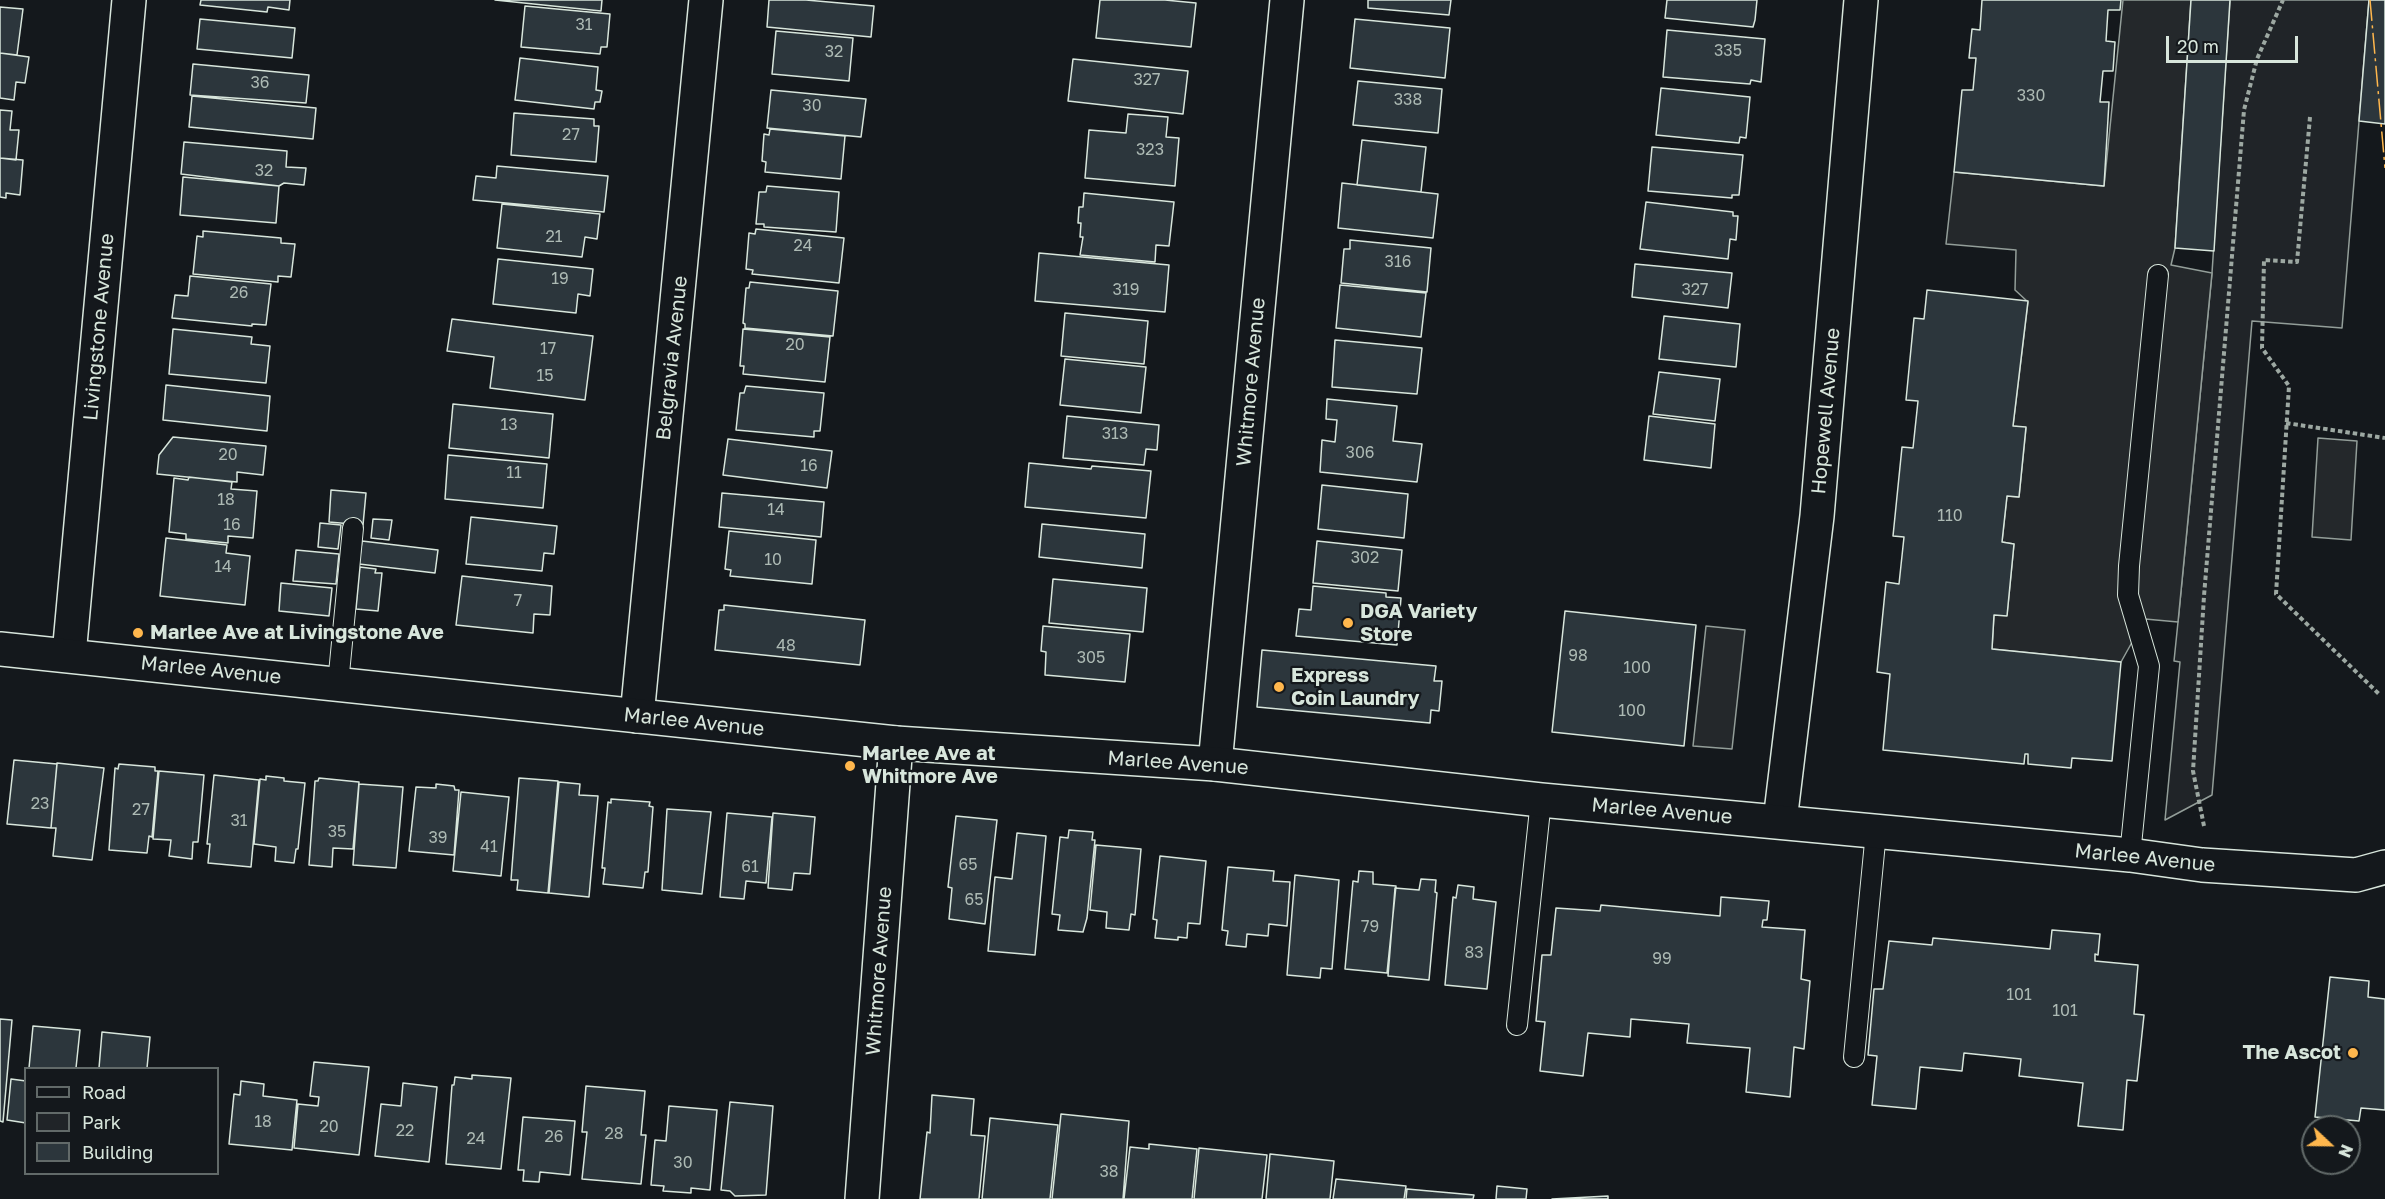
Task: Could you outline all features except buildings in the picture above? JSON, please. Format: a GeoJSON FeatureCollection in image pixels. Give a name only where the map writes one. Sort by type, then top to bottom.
{"type":"FeatureCollection","features":[{"type":"Feature","properties":{"kind":"street","name":"Livingstone Avenue"},"geometry":{"type":"LineString","coordinates":[[69,655],[129,0]]}},
{"type":"Feature","properties":{"kind":"street","name":"Belgravia Avenue"},"geometry":{"type":"LineString","coordinates":[[637,716],[706,0]]}},
{"type":"Feature","properties":{"kind":"street","name":"Whitmore Avenue"},"geometry":{"type":"LineString","coordinates":[[1215,764],[1287,0]]}},
{"type":"Feature","properties":{"kind":"street","name":"Hopewell Avenue"},"geometry":{"type":"LineString","coordinates":[[1780,821],[1817,516],[1861,0]]}},
{"type":"Feature","properties":{"kind":"street","name":"Marlee Avenue"},"geometry":{"type":"LineString","coordinates":[[0,649],[896,743],[1215,764],[1541,801],[1780,821],[2130,855],[2202,865],[2375,877]]}},
{"type":"Feature","properties":{"kind":"street","name":"Whitmore Avenue"},"geometry":{"type":"LineString","coordinates":[[862,1199],[896,743]]}},
{"type":"Feature","properties":{"kind":"lane"},"geometry":{"type":"LineString","coordinates":[[2130,855],[2149,666],[2128,595],[2129,566],[2158,275]]}},
{"type":"Feature","properties":{"kind":"lane"},"geometry":{"type":"LineString","coordinates":[[339,684],[353,528]]}},
{"type":"Feature","properties":{"kind":"lane"},"geometry":{"type":"LineString","coordinates":[[1516,1025],[1541,801]]}},
{"type":"Feature","properties":{"kind":"lane"},"geometry":{"type":"LineString","coordinates":[[1854,1058],[1876,832]]}},
{"type":"Feature","properties":{"kind":"path"},"geometry":{"type":"LineString","coordinates":[[2202,865],[2205,831],[2193,771],[2204,596],[2244,110],[2257,59],[2283,0]]}},
{"type":"Feature","properties":{"kind":"path"},"geometry":{"type":"LineString","coordinates":[[2310,117],[2297,262],[2264,260],[2262,348],[2289,386],[2276,594],[2380,695]]}},
{"type":"Feature","properties":{"kind":"path"},"geometry":{"type":"LineString","coordinates":[[2286,423],[2385,438]]}},
{"type":"Feature","properties":{"kind":"green space"},"geometry":{"type":"Polygon","coordinates":[[[2230,0],[2369,0],[2342,328],[2252,321],[2212,795],[2165,820],[2180,662],[2174,661],[2212,273],[2230,0]]]}},
{"type":"Feature","properties":{"kind":"shaded area"},"geometry":{"type":"Polygon","coordinates":[[[2123,0],[2191,0],[2175,248],[2171,265],[2212,273],[2178,622],[2145,619],[2121,662],[1992,649],[1994,615],[2007,615],[2014,544],[2002,542],[2007,496],[2019,497],[2026,428],[2013,426],[2028,302],[2015,290],[2016,250],[1946,244],[1954,172],[2104,186],[2123,0]]]}},
{"type":"Feature","properties":{"kind":"shaded area"},"geometry":{"type":"Polygon","coordinates":[[[2318,438],[2357,441],[2351,540],[2312,537],[2318,438]]]}},
{"type":"Feature","properties":{"kind":"shaded area"},"geometry":{"type":"Polygon","coordinates":[[[1706,626],[1745,630],[1732,749],[1693,746],[1706,626]]]}},
{"type":"Feature","properties":{"kind":"power"},"geometry":{"type":"LineString","coordinates":[[2370,0],[2385,168]]}},
{"type":"Feature","properties":{"kind":"place","name":"DGA Variety Store"},"geometry":{"type":"Point","coordinates":[1348,623]}},
{"type":"Feature","properties":{"kind":"place","name":"Marlee Ave at Livingstone Ave"},"geometry":{"type":"Point","coordinates":[138,633]}},
{"type":"Feature","properties":{"kind":"place","name":"Express Coin Laundry"},"geometry":{"type":"Point","coordinates":[1279,687]}},
{"type":"Feature","properties":{"kind":"place","name":"Marlee Ave at Whitmore Ave"},"geometry":{"type":"Point","coordinates":[850,766]}},
{"type":"Feature","properties":{"kind":"place","name":"The Ascot"},"geometry":{"type":"Point","coordinates":[2353,1053]}}]}
